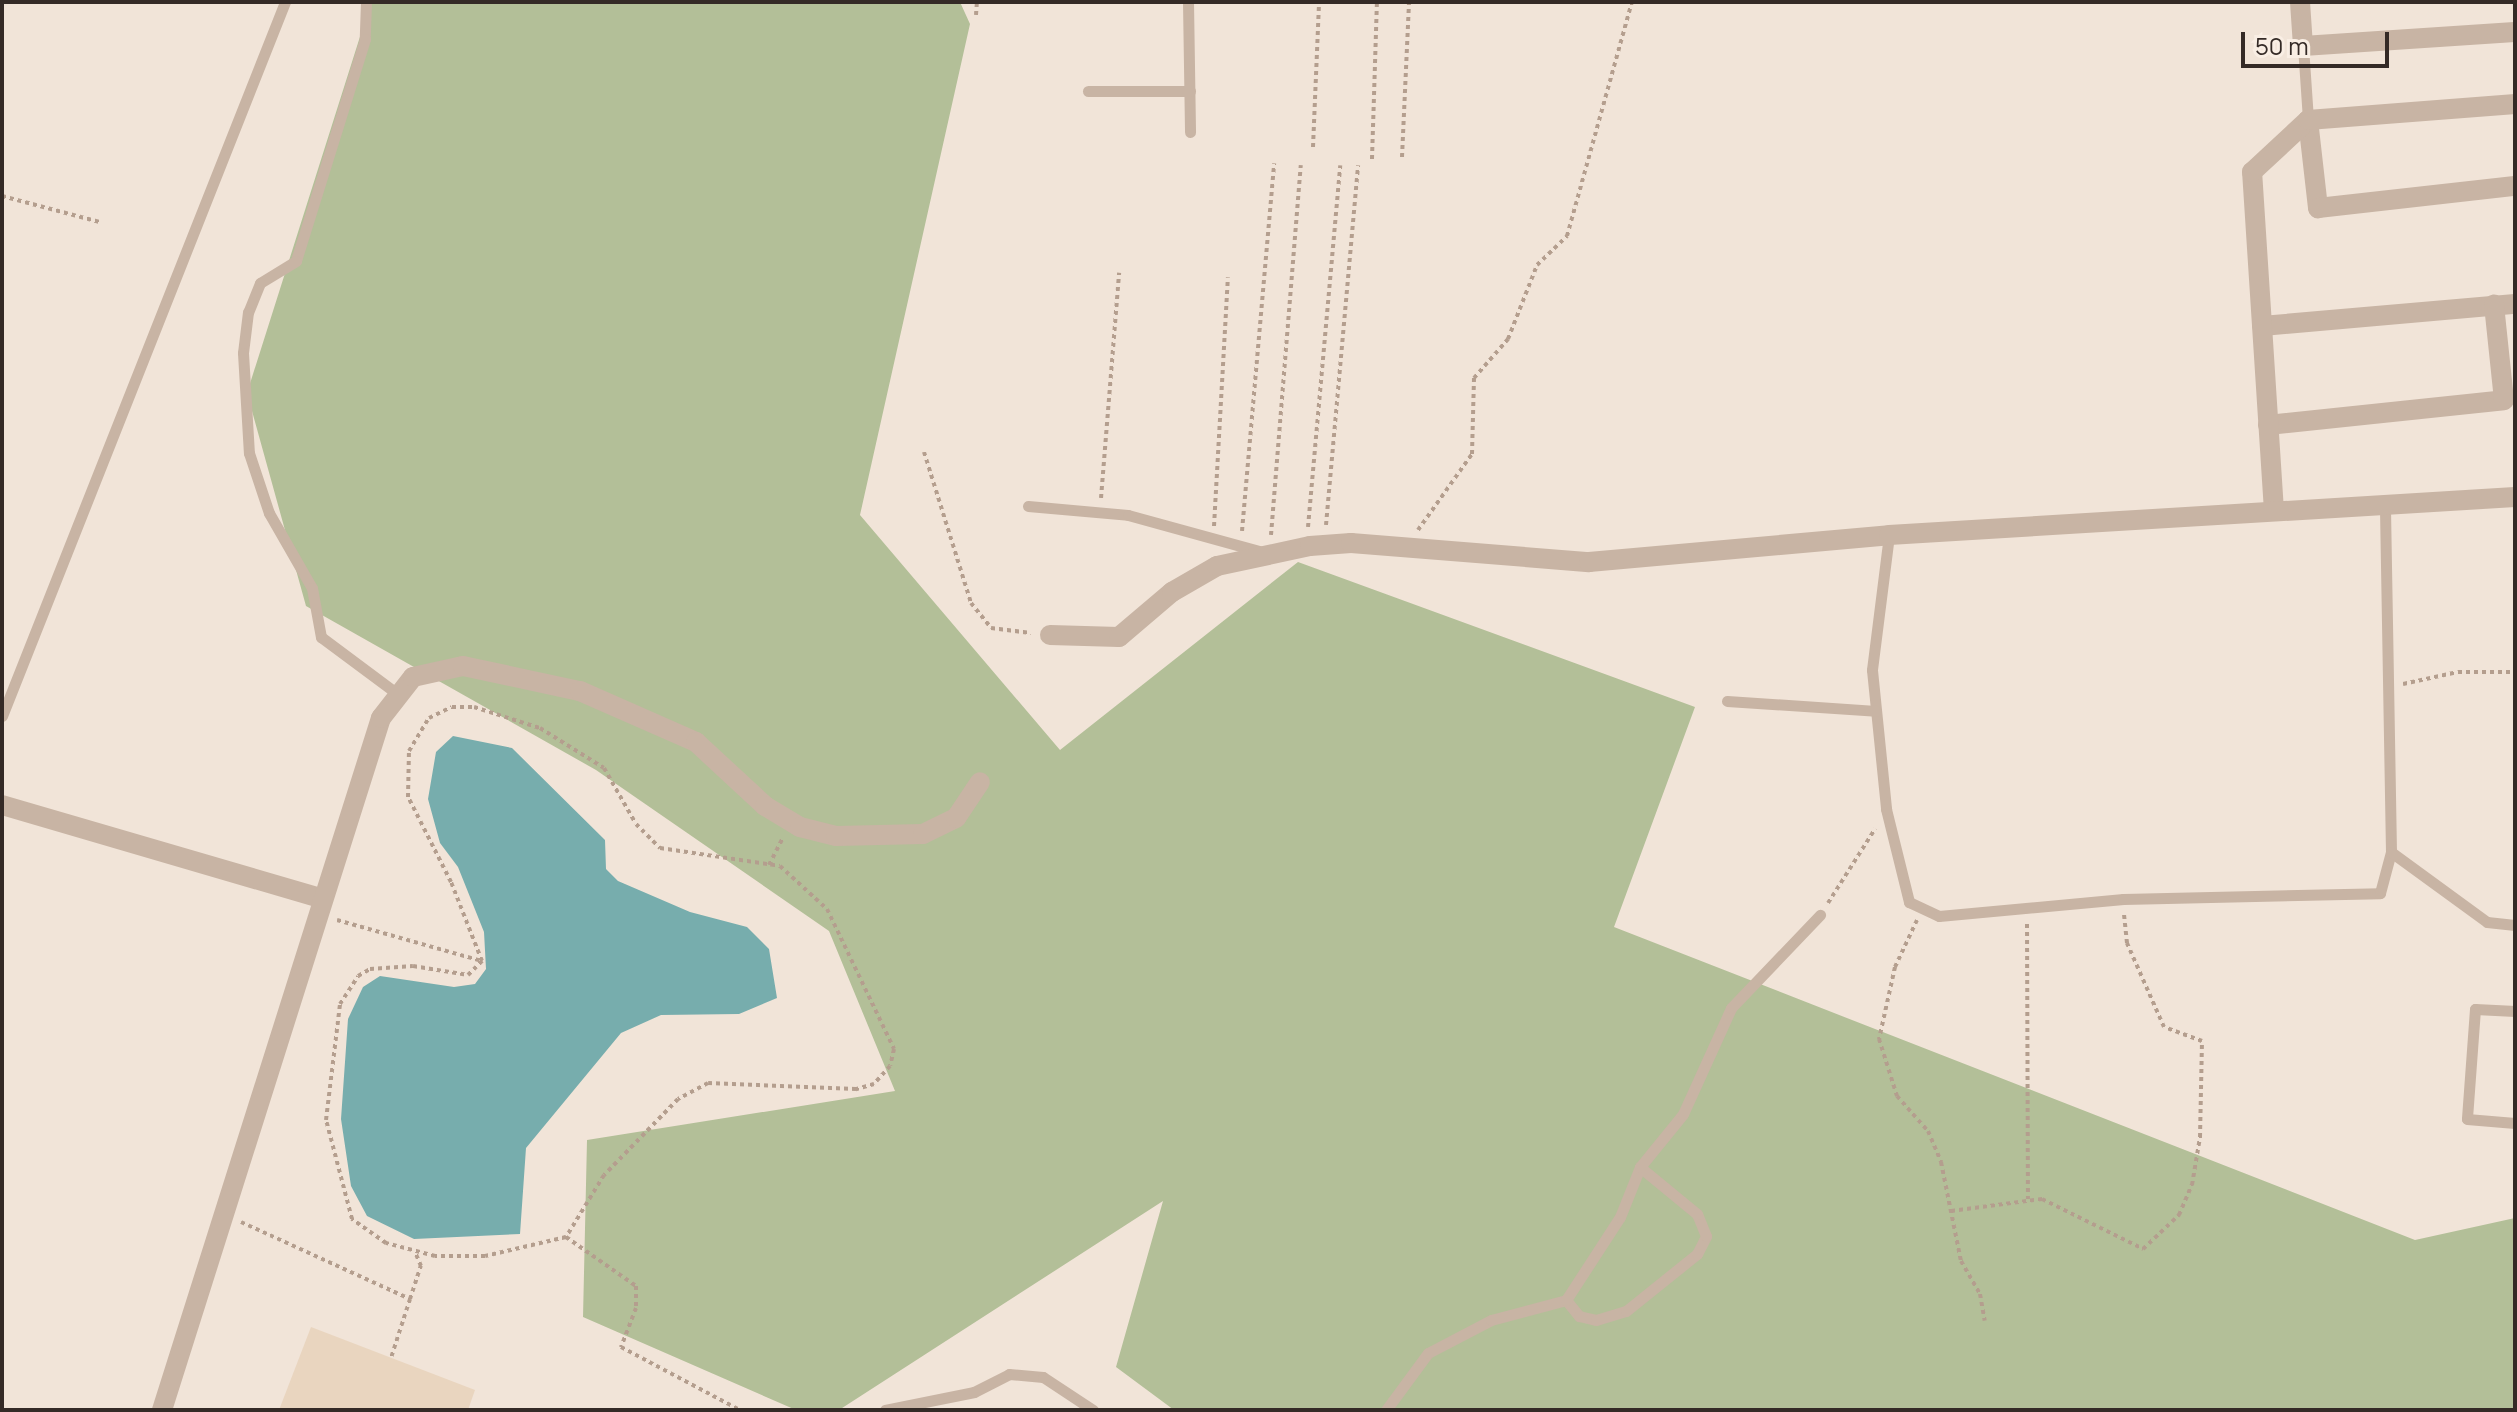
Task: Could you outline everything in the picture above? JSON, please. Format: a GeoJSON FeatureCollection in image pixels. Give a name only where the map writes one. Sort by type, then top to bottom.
{"type":"FeatureCollection","features":[{"type":"Feature","properties":{"kind":"street"},"geometry":{"type":"LineString","coordinates":[[2300,2],[2303,46],[2515,32]]}},
{"type":"Feature","properties":{"kind":"street"},"geometry":{"type":"LineString","coordinates":[[2274,511],[2252,172],[2308,120],[2515,104]]}},
{"type":"Feature","properties":{"kind":"street"},"geometry":{"type":"LineString","coordinates":[[2308,120],[2318,208],[2515,186]]}},
{"type":"Feature","properties":{"kind":"street"},"geometry":{"type":"LineString","coordinates":[[2262,326],[2515,304]]}},
{"type":"Feature","properties":{"kind":"street"},"geometry":{"type":"LineString","coordinates":[[2268,425],[2504,400],[2494,305]]}},
{"type":"Feature","properties":{"kind":"street"},"geometry":{"type":"LineString","coordinates":[[1050,635],[1119,637],[1206,573],[1274,552],[1320,545],[1405,547],[1589,562],[1889,535],[2515,497]]}},
{"type":"Feature","properties":{"kind":"street"},"geometry":{"type":"LineString","coordinates":[[162,1410],[318,906],[381,718],[396,693],[413,677],[463,666],[580,691],[696,742],[791,822],[836,836],[923,834],[956,818],[980,782]]}},
{"type":"Feature","properties":{"kind":"street"},"geometry":{"type":"LineString","coordinates":[[2,805],[318,906]]}},
{"type":"Feature","properties":{"kind":"lane"},"geometry":{"type":"LineString","coordinates":[[2,716],[285,2]]}},
{"type":"Feature","properties":{"kind":"lane"},"geometry":{"type":"LineString","coordinates":[[366,2],[365,39],[296,261],[260,283],[243,353],[249,453],[269,513],[312,588],[321,637],[396,693]]}},
{"type":"Feature","properties":{"kind":"lane"},"geometry":{"type":"LineString","coordinates":[[1188,2],[1190,132]]}},
{"type":"Feature","properties":{"kind":"lane"},"geometry":{"type":"LineString","coordinates":[[2303,46],[2308,120]]}},
{"type":"Feature","properties":{"kind":"lane"},"geometry":{"type":"LineString","coordinates":[[1088,91],[1190,91]]}},
{"type":"Feature","properties":{"kind":"lane"},"geometry":{"type":"LineString","coordinates":[[1889,535],[1872,670],[1886,809],[1909,902],[1939,916],[2123,899],[2380,893],[2391,852],[2385,505]]}},
{"type":"Feature","properties":{"kind":"lane"},"geometry":{"type":"LineString","coordinates":[[1028,506],[1100,512],[1240,547],[1274,552]]}},
{"type":"Feature","properties":{"kind":"lane"},"geometry":{"type":"LineString","coordinates":[[1727,701],[1876,711]]}},
{"type":"Feature","properties":{"kind":"lane"},"geometry":{"type":"LineString","coordinates":[[2391,852],[2487,922],[2515,925]]}},
{"type":"Feature","properties":{"kind":"lane"},"geometry":{"type":"LineString","coordinates":[[1386,1410],[1428,1353],[1491,1320],[1566,1300],[1620,1217],[1640,1167],[1683,1114],[1731,1008],[1820,915]]}},
{"type":"Feature","properties":{"kind":"lane"},"geometry":{"type":"LineString","coordinates":[[2515,1011],[2475,1009],[2467,1119],[2515,1123]]}},
{"type":"Feature","properties":{"kind":"lane"},"geometry":{"type":"LineString","coordinates":[[1566,1300],[1579,1316],[1596,1320],[1626,1311],[1697,1254],[1706,1236],[1697,1214],[1640,1167]]}},
{"type":"Feature","properties":{"kind":"lane"},"geometry":{"type":"LineString","coordinates":[[885,1410],[974,1392],[1009,1374],[1043,1377],[1093,1410]]}},
{"type":"Feature","properties":{"kind":"path"},"geometry":{"type":"LineString","coordinates":[[976,15],[977,2]]}},
{"type":"Feature","properties":{"kind":"path"},"geometry":{"type":"LineString","coordinates":[[1313,147],[1319,2]]}},
{"type":"Feature","properties":{"kind":"path"},"geometry":{"type":"LineString","coordinates":[[1372,159],[1377,2]]}},
{"type":"Feature","properties":{"kind":"path"},"geometry":{"type":"LineString","coordinates":[[1402,157],[1409,2]]}},
{"type":"Feature","properties":{"kind":"path"},"geometry":{"type":"LineString","coordinates":[[1405,547],[1472,454],[1474,378],[1508,339],[1537,265],[1567,236],[1632,2]]}},
{"type":"Feature","properties":{"kind":"path"},"geometry":{"type":"LineString","coordinates":[[1240,547],[1274,163]]}},
{"type":"Feature","properties":{"kind":"path"},"geometry":{"type":"LineString","coordinates":[[1274,552],[1270,516],[1301,165]]}},
{"type":"Feature","properties":{"kind":"path"},"geometry":{"type":"LineString","coordinates":[[1320,545],[1340,165]]}},
{"type":"Feature","properties":{"kind":"path"},"geometry":{"type":"LineString","coordinates":[[1320,545],[1358,165]]}},
{"type":"Feature","properties":{"kind":"path"},"geometry":{"type":"LineString","coordinates":[[2,196],[100,222]]}},
{"type":"Feature","properties":{"kind":"path"},"geometry":{"type":"LineString","coordinates":[[1100,512],[1119,273]]}},
{"type":"Feature","properties":{"kind":"path"},"geometry":{"type":"LineString","coordinates":[[1213,540],[1228,277]]}},
{"type":"Feature","properties":{"kind":"path"},"geometry":{"type":"LineString","coordinates":[[924,452],[971,603],[991,628],[1050,635]]}},
{"type":"Feature","properties":{"kind":"path"},"geometry":{"type":"LineString","coordinates":[[2388,687],[2458,672],[2515,672]]}},
{"type":"Feature","properties":{"kind":"path"},"geometry":{"type":"LineString","coordinates":[[452,707],[474,707],[540,728],[604,768],[636,824],[660,848],[780,866],[827,909],[894,1049],[890,1066],[874,1084],[856,1089],[708,1083],[678,1099],[604,1175],[566,1237],[485,1256],[415,1251],[375,1235],[352,1219],[344,1200],[326,1120],[340,1004],[358,976],[370,969],[413,966],[468,975],[482,961],[451,882],[408,797],[409,751],[429,718],[452,707]]}},
{"type":"Feature","properties":{"kind":"path"},"geometry":{"type":"LineString","coordinates":[[1820,915],[1886,809]]}},
{"type":"Feature","properties":{"kind":"path"},"geometry":{"type":"LineString","coordinates":[[769,865],[791,822]]}},
{"type":"Feature","properties":{"kind":"path"},"geometry":{"type":"LineString","coordinates":[[1951,1211],[2028,1199],[2072,1212],[2143,1249],[2179,1215],[2192,1185],[2202,1041],[2164,1027],[2127,943],[2123,899]]}},
{"type":"Feature","properties":{"kind":"path"},"geometry":{"type":"LineString","coordinates":[[318,906],[482,961]]}},
{"type":"Feature","properties":{"kind":"path"},"geometry":{"type":"LineString","coordinates":[[2027,909],[2028,1199]]}},
{"type":"Feature","properties":{"kind":"path"},"geometry":{"type":"LineString","coordinates":[[1921,910],[1895,967],[1879,1039],[1897,1096],[1928,1131],[1949,1185],[1951,1211],[1985,1321]]}},
{"type":"Feature","properties":{"kind":"path"},"geometry":{"type":"LineString","coordinates":[[224,1215],[410,1299]]}},
{"type":"Feature","properties":{"kind":"path"},"geometry":{"type":"LineString","coordinates":[[566,1237],[636,1286],[636,1308],[621,1347],[740,1410]]}},
{"type":"Feature","properties":{"kind":"path"},"geometry":{"type":"LineString","coordinates":[[391,1358],[421,1266],[415,1251]]}},
{"type":"Feature","properties":{"kind":"green space"},"geometry":{"type":"Polygon","coordinates":[[[371,2],[960,2],[970,24],[860,515],[1060,750],[1298,562],[1695,707],[1614,927],[2415,1240],[2515,1218],[2515,1410],[1174,1410],[1116,1367],[1163,1201],[839,1410],[796,1410],[583,1317],[587,1140],[895,1091],[829,931],[596,770],[306,606],[247,393],[371,2]]]}},
{"type":"Feature","properties":{"kind":"shaded area"},"geometry":{"type":"Polygon","coordinates":[[[311,1327],[475,1390],[468,1410],[279,1410],[311,1327]]]}},
{"type":"Feature","properties":{"kind":"water"},"geometry":{"type":"Polygon","coordinates":[[[453,736],[512,748],[605,840],[606,869],[618,881],[690,912],[747,927],[769,949],[777,998],[739,1014],[661,1015],[621,1033],[526,1148],[520,1234],[414,1239],[367,1216],[351,1186],[341,1119],[348,1019],[363,987],[380,976],[454,987],[475,984],[486,969],[484,932],[458,867],[440,843],[428,799],[436,752],[453,736]]]}}]}
